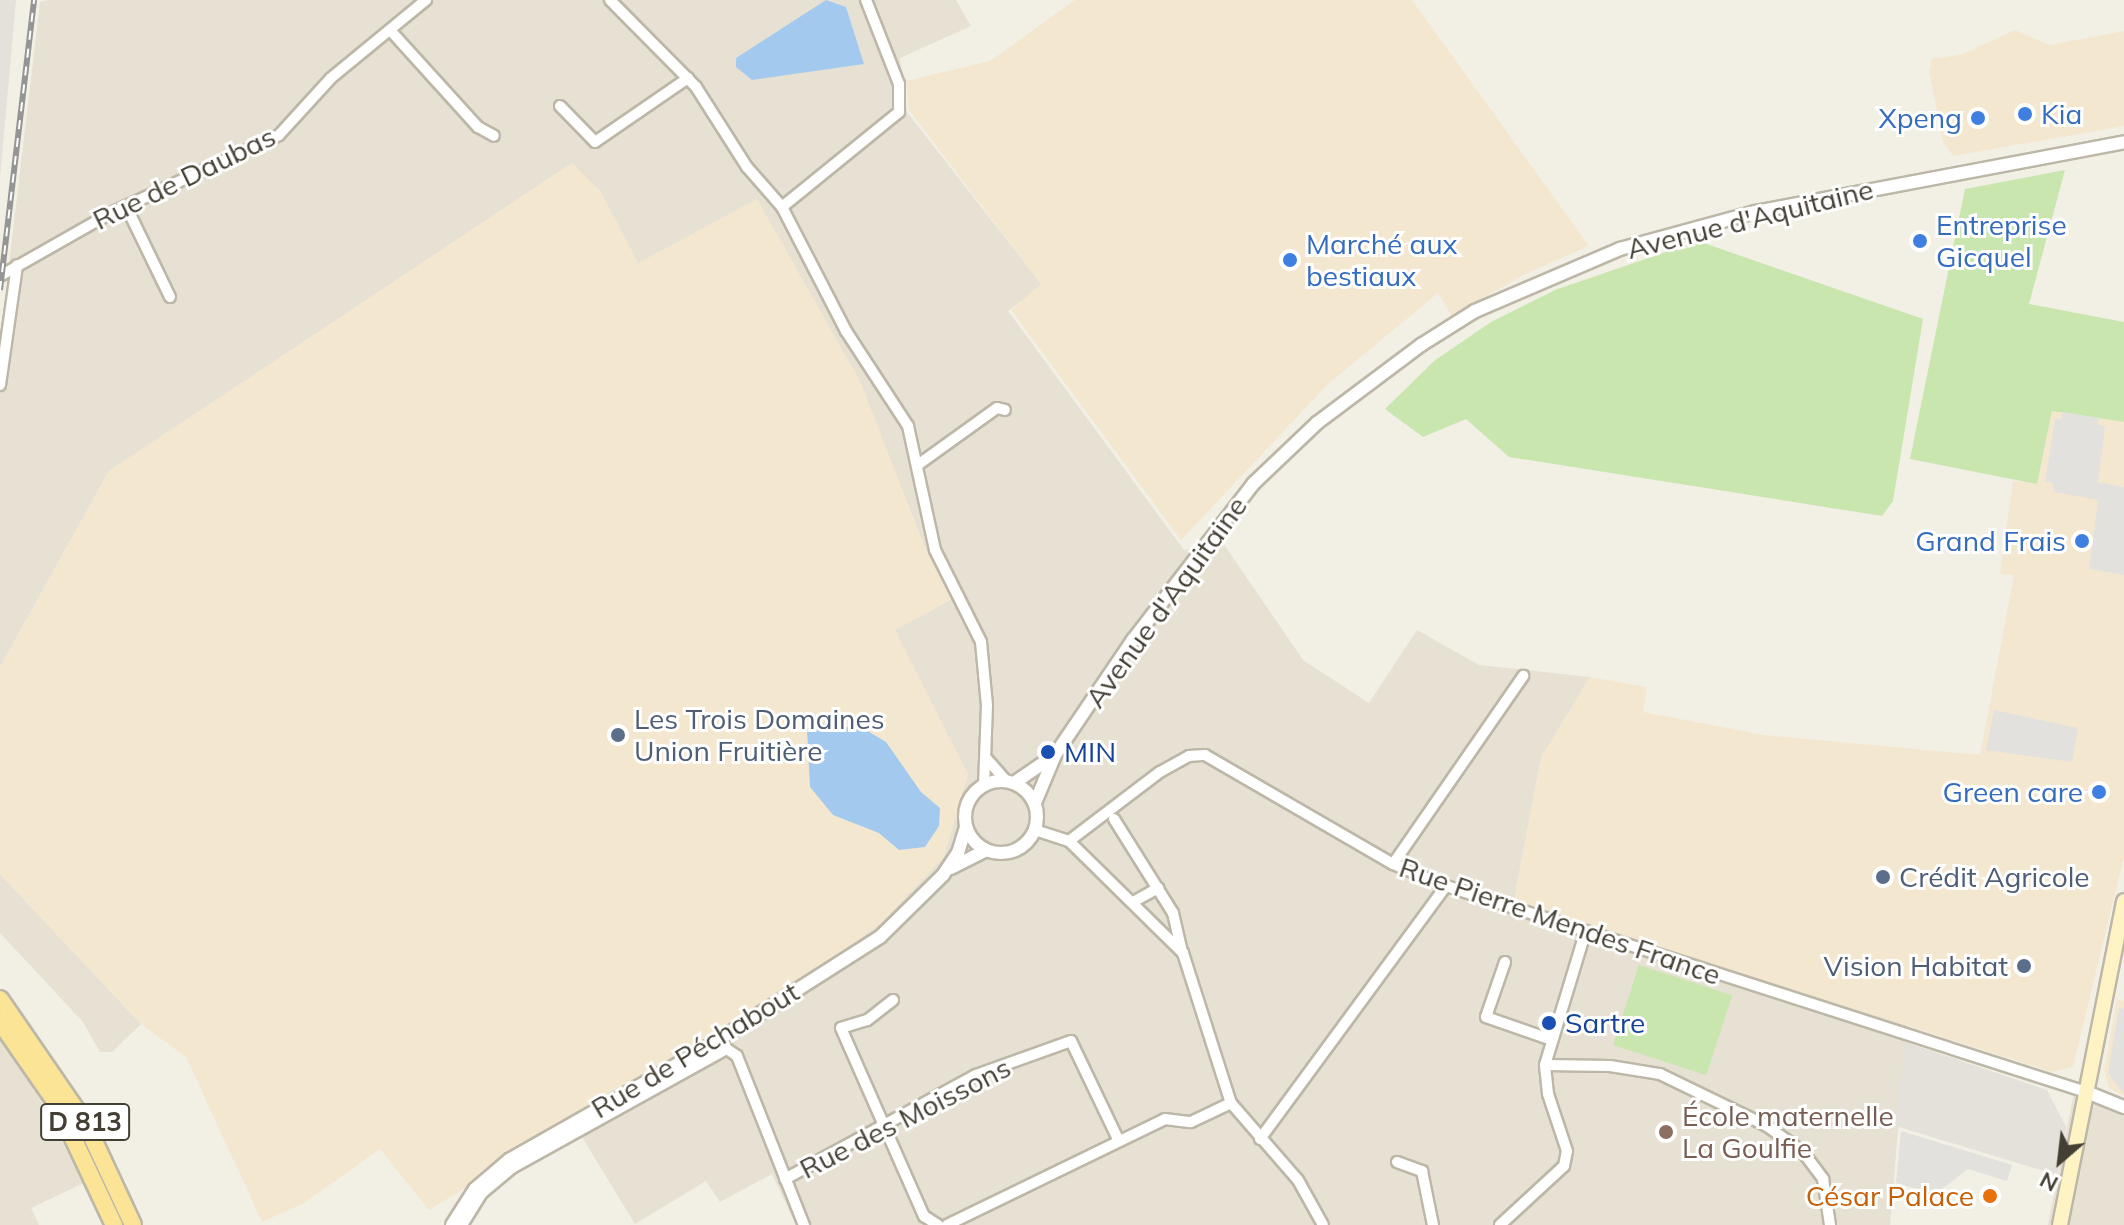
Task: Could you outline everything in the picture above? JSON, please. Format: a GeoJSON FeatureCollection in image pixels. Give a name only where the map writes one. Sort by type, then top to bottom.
{"type":"FeatureCollection","features":[{"type":"Feature","properties":{"kind":"main road"},"geometry":{"type":"LineString","coordinates":[[2060,1225],[2089,1093],[2124,901]]}},
{"type":"Feature","properties":{"kind":"main road","name":"D 813"},"geometry":{"type":"LineString","coordinates":[[0,999],[72,1132],[114,1225]]}},
{"type":"Feature","properties":{"kind":"main road","name":"D 813"},"geometry":{"type":"LineString","coordinates":[[0,1022],[17,1032],[86,1124],[133,1225]]}},
{"type":"Feature","properties":{"kind":"street","name":"Rue de Daubas"},"geometry":{"type":"LineString","coordinates":[[0,276],[126,206],[279,135],[321,87],[426,0]]}},
{"type":"Feature","properties":{"kind":"street"},"geometry":{"type":"LineString","coordinates":[[610,0],[688,78],[747,167],[782,207],[846,331],[894,399],[919,464],[935,550],[981,642],[987,759],[984,785],[967,805],[966,827],[986,850],[1009,853],[1035,830],[1035,803],[987,759]]}},
{"type":"Feature","properties":{"kind":"street"},"geometry":{"type":"LineString","coordinates":[[782,207],[899,112],[899,84],[866,0]]}},
{"type":"Feature","properties":{"kind":"street"},"geometry":{"type":"LineString","coordinates":[[390,30],[478,127],[494,136]]}},
{"type":"Feature","properties":{"kind":"street"},"geometry":{"type":"LineString","coordinates":[[560,106],[595,142],[688,78]]}},
{"type":"Feature","properties":{"kind":"street","name":"Avenue d'Aquitaine"},"geometry":{"type":"LineString","coordinates":[[1035,803],[1055,755],[1133,640],[1254,483],[1317,423],[1421,345],[1475,311],[1620,249],[1755,212],[2124,142]]}},
{"type":"Feature","properties":{"kind":"street"},"geometry":{"type":"LineString","coordinates":[[126,206],[170,297]]}},
{"type":"Feature","properties":{"kind":"street"},"geometry":{"type":"LineString","coordinates":[[0,385],[17,265]]}},
{"type":"Feature","properties":{"kind":"street"},"geometry":{"type":"LineString","coordinates":[[919,464],[997,408],[1005,410]]}},
{"type":"Feature","properties":{"kind":"street"},"geometry":{"type":"LineString","coordinates":[[1393,864],[1523,676]]}},
{"type":"Feature","properties":{"kind":"street","name":"Avenue d'Aquitaine"},"geometry":{"type":"LineString","coordinates":[[1010,782],[1055,755]]}},
{"type":"Feature","properties":{"kind":"street","name":"Rue Pierre Mendes France"},"geometry":{"type":"LineString","coordinates":[[1069,841],[1160,772],[1189,756],[1205,755],[1393,864],[1446,886],[2089,1093]]}},
{"type":"Feature","properties":{"kind":"street"},"geometry":{"type":"LineString","coordinates":[[984,785],[1010,782]]}},
{"type":"Feature","properties":{"kind":"street"},"geometry":{"type":"LineString","coordinates":[[1114,819],[1173,913],[1231,1103],[1298,1180],[1323,1225]]}},
{"type":"Feature","properties":{"kind":"street","name":"Rue de Péchabout"},"geometry":{"type":"LineString","coordinates":[[452,1225],[488,1174],[701,1051],[880,937],[943,875],[958,853],[966,827]]}},
{"type":"Feature","properties":{"kind":"street"},"geometry":{"type":"LineString","coordinates":[[1035,830],[1069,841],[1183,953]]}},
{"type":"Feature","properties":{"kind":"street","name":"Rue de Péchabout"},"geometry":{"type":"LineString","coordinates":[[943,875],[986,850]]}},
{"type":"Feature","properties":{"kind":"street"},"geometry":{"type":"LineString","coordinates":[[1260,1139],[1446,886]]}},
{"type":"Feature","properties":{"kind":"street"},"geometry":{"type":"LineString","coordinates":[[1133,902],[1158,888]]}},
{"type":"Feature","properties":{"kind":"street"},"geometry":{"type":"LineString","coordinates":[[1500,1225],[1564,1166],[1567,1151],[1548,1094],[1545,1065],[1549,1039],[1585,933]]}},
{"type":"Feature","properties":{"kind":"street"},"geometry":{"type":"LineString","coordinates":[[1505,962],[1486,1017],[1549,1039]]}},
{"type":"Feature","properties":{"kind":"street"},"geometry":{"type":"LineString","coordinates":[[893,1000],[867,1020],[841,1028],[924,1216],[938,1225]]}},
{"type":"Feature","properties":{"kind":"street","name":"Rue des Moissons"},"geometry":{"type":"LineString","coordinates":[[785,1179],[976,1075],[1071,1041],[1119,1141]]}},
{"type":"Feature","properties":{"kind":"street"},"geometry":{"type":"LineString","coordinates":[[462,1225],[481,1194],[512,1168],[720,1050],[733,1051],[804,1225]]}},
{"type":"Feature","properties":{"kind":"street"},"geometry":{"type":"LineString","coordinates":[[1545,1065],[1650,1071],[1767,1126],[1803,1152],[1823,1179],[1830,1225]]}},
{"type":"Feature","properties":{"kind":"street"},"geometry":{"type":"LineString","coordinates":[[2089,1093],[2124,1107]]}},
{"type":"Feature","properties":{"kind":"street"},"geometry":{"type":"LineString","coordinates":[[947,1225],[1165,1119],[1191,1122],[1231,1103]]}},
{"type":"Feature","properties":{"kind":"street"},"geometry":{"type":"LineString","coordinates":[[1397,1162],[1422,1171],[1433,1225]]}},
{"type":"Feature","properties":{"kind":"shaded area"},"geometry":{"type":"Polygon","coordinates":[[[0,0],[16,0],[0,177],[0,0]]]}},
{"type":"Feature","properties":{"kind":"shaded area"},"geometry":{"type":"Polygon","coordinates":[[[956,0],[971,26],[900,58],[907,112],[1042,285],[1008,311],[1184,550],[1223,543],[1303,660],[1369,703],[1417,630],[1479,665],[1590,677],[1541,758],[1514,900],[1907,1024],[1890,1225],[796,1225],[772,1174],[720,1202],[706,1181],[635,1224],[571,1119],[721,1034],[880,924],[968,775],[894,630],[952,599],[926,550],[638,263],[600,191],[571,164],[109,471],[0,667],[0,341],[40,2],[956,0]]]}},
{"type":"Feature","properties":{"kind":"shaded area","name":"Marché aux bestiaux"},"geometry":{"type":"Polygon","coordinates":[[[1075,0],[1412,0],[1589,246],[1523,275],[1452,317],[1438,293],[1328,384],[1181,540],[1011,310],[1041,284],[909,110],[906,81],[990,61],[1075,0]]]}},
{"type":"Feature","properties":{"kind":"shaded area"},"geometry":{"type":"Polygon","coordinates":[[[2015,30],[2049,45],[2124,31],[2124,126],[1953,156],[1943,142],[1929,72],[1932,59],[1963,54],[2015,30]]]}},
{"type":"Feature","properties":{"kind":"shaded area"},"geometry":{"type":"Polygon","coordinates":[[[572,163],[600,191],[638,263],[757,199],[860,381],[926,550],[952,599],[895,630],[968,775],[944,857],[880,924],[825,964],[721,1034],[482,1170],[465,1188],[429,1210],[380,1149],[304,1203],[262,1222],[186,1057],[141,1024],[0,874],[0,667],[109,471],[572,163]]]}},
{"type":"Feature","properties":{"kind":"shaded area"},"geometry":{"type":"Polygon","coordinates":[[[2052,411],[2124,422],[2124,856],[2073,1067],[2052,1072],[1514,900],[1541,758],[1590,677],[1647,687],[1643,712],[1764,735],[1980,755],[2014,575],[2000,574],[2013,481],[2037,483],[2052,411]]]}},
{"type":"Feature","properties":{"kind":"shaded area"},"geometry":{"type":"Polygon","coordinates":[[[2062,412],[2099,418],[2098,424],[2105,427],[2098,482],[2124,487],[2124,575],[2089,569],[2098,500],[2054,492],[2053,483],[2045,482],[2055,419],[2061,419],[2062,412]]]}},
{"type":"Feature","properties":{"kind":"shaded area"},"geometry":{"type":"Polygon","coordinates":[[[1994,710],[2078,728],[2072,762],[1986,750],[1994,710]]]}},
{"type":"Feature","properties":{"kind":"shaded area"},"geometry":{"type":"Polygon","coordinates":[[[0,874],[141,1024],[112,1052],[100,1052],[83,1022],[0,933],[0,874]]]}},
{"type":"Feature","properties":{"kind":"shaded area"},"geometry":{"type":"Polygon","coordinates":[[[2117,999],[2124,1001],[2124,1096],[2109,1088],[2104,1071],[2117,999]]]}},
{"type":"Feature","properties":{"kind":"shaded area"},"geometry":{"type":"Polygon","coordinates":[[[2119,1007],[2124,1009],[2124,1095],[2108,1073],[2119,1007]]]}},
{"type":"Feature","properties":{"kind":"shaded area"},"geometry":{"type":"Polygon","coordinates":[[[0,1040],[36,1092],[84,1183],[31,1208],[39,1225],[0,1225],[0,1040]]]}},
{"type":"Feature","properties":{"kind":"shaded area"},"geometry":{"type":"Polygon","coordinates":[[[1905,1042],[2047,1090],[2066,1127],[2057,1175],[1896,1126],[1905,1042]]]}},
{"type":"Feature","properties":{"kind":"shaded area"},"geometry":{"type":"Polygon","coordinates":[[[2076,1083],[2124,1100],[2124,1225],[2048,1225],[2076,1083]]]}},
{"type":"Feature","properties":{"kind":"shaded area"},"geometry":{"type":"Polygon","coordinates":[[[1901,1131],[2012,1165],[2007,1181],[1968,1169],[1935,1194],[1896,1183],[1901,1131]]]}},
{"type":"Feature","properties":{"kind":"green space"},"geometry":{"type":"Polygon","coordinates":[[[2065,170],[2029,304],[2124,322],[2124,422],[2052,411],[2037,484],[1910,459],[1965,189],[2065,170]]]}},
{"type":"Feature","properties":{"kind":"green space"},"geometry":{"type":"Polygon","coordinates":[[[1698,241],[1923,319],[1893,501],[1882,516],[1509,457],[1466,419],[1423,437],[1385,409],[1434,361],[1491,322],[1555,290],[1698,241]]]}},
{"type":"Feature","properties":{"kind":"green space"},"geometry":{"type":"Polygon","coordinates":[[[1639,965],[1732,995],[1706,1075],[1613,1045],[1639,965]]]}},
{"type":"Feature","properties":{"kind":"water"},"geometry":{"type":"Polygon","coordinates":[[[826,0],[846,7],[864,64],[752,80],[736,67],[736,58],[826,0]]]}},
{"type":"Feature","properties":{"kind":"water"},"geometry":{"type":"Polygon","coordinates":[[[815,722],[866,730],[886,742],[921,792],[940,808],[939,826],[925,847],[899,850],[879,833],[833,815],[810,787],[807,729],[815,722]]]}},
{"type":"Feature","properties":{"kind":"railway"},"geometry":{"type":"LineString","coordinates":[[0,290],[34,0]]}},
{"type":"Feature","properties":{"kind":"place","name":"Kia"},"geometry":{"type":"Point","coordinates":[2025,114]}},
{"type":"Feature","properties":{"kind":"place","name":"Xpeng"},"geometry":{"type":"Point","coordinates":[1978,118]}},
{"type":"Feature","properties":{"kind":"place","name":"Entreprise Gicquel"},"geometry":{"type":"Point","coordinates":[1920,241]}},
{"type":"Feature","properties":{"kind":"place","name":"Marché aux bestiaux"},"geometry":{"type":"Point","coordinates":[1290,260]}},
{"type":"Feature","properties":{"kind":"place","name":"Grand Frais"},"geometry":{"type":"Point","coordinates":[2082,541]}},
{"type":"Feature","properties":{"kind":"place","name":"Les Trois Domaines Union Fruitière"},"geometry":{"type":"Point","coordinates":[618,735]}},
{"type":"Feature","properties":{"kind":"place","name":"MIN"},"geometry":{"type":"Point","coordinates":[1048,752]}},
{"type":"Feature","properties":{"kind":"place","name":"Green care"},"geometry":{"type":"Point","coordinates":[2099,792]}},
{"type":"Feature","properties":{"kind":"place","name":"Crédit Agricole"},"geometry":{"type":"Point","coordinates":[1883,877]}},
{"type":"Feature","properties":{"kind":"place","name":"Vision Habitat"},"geometry":{"type":"Point","coordinates":[2024,966]}},
{"type":"Feature","properties":{"kind":"place","name":"Sartre"},"geometry":{"type":"Point","coordinates":[1549,1023]}},
{"type":"Feature","properties":{"kind":"place","name":"École maternelle La Goulfie"},"geometry":{"type":"Point","coordinates":[1666,1132]}},
{"type":"Feature","properties":{"kind":"place","name":"César Palace"},"geometry":{"type":"Point","coordinates":[1990,1196]}}]}
